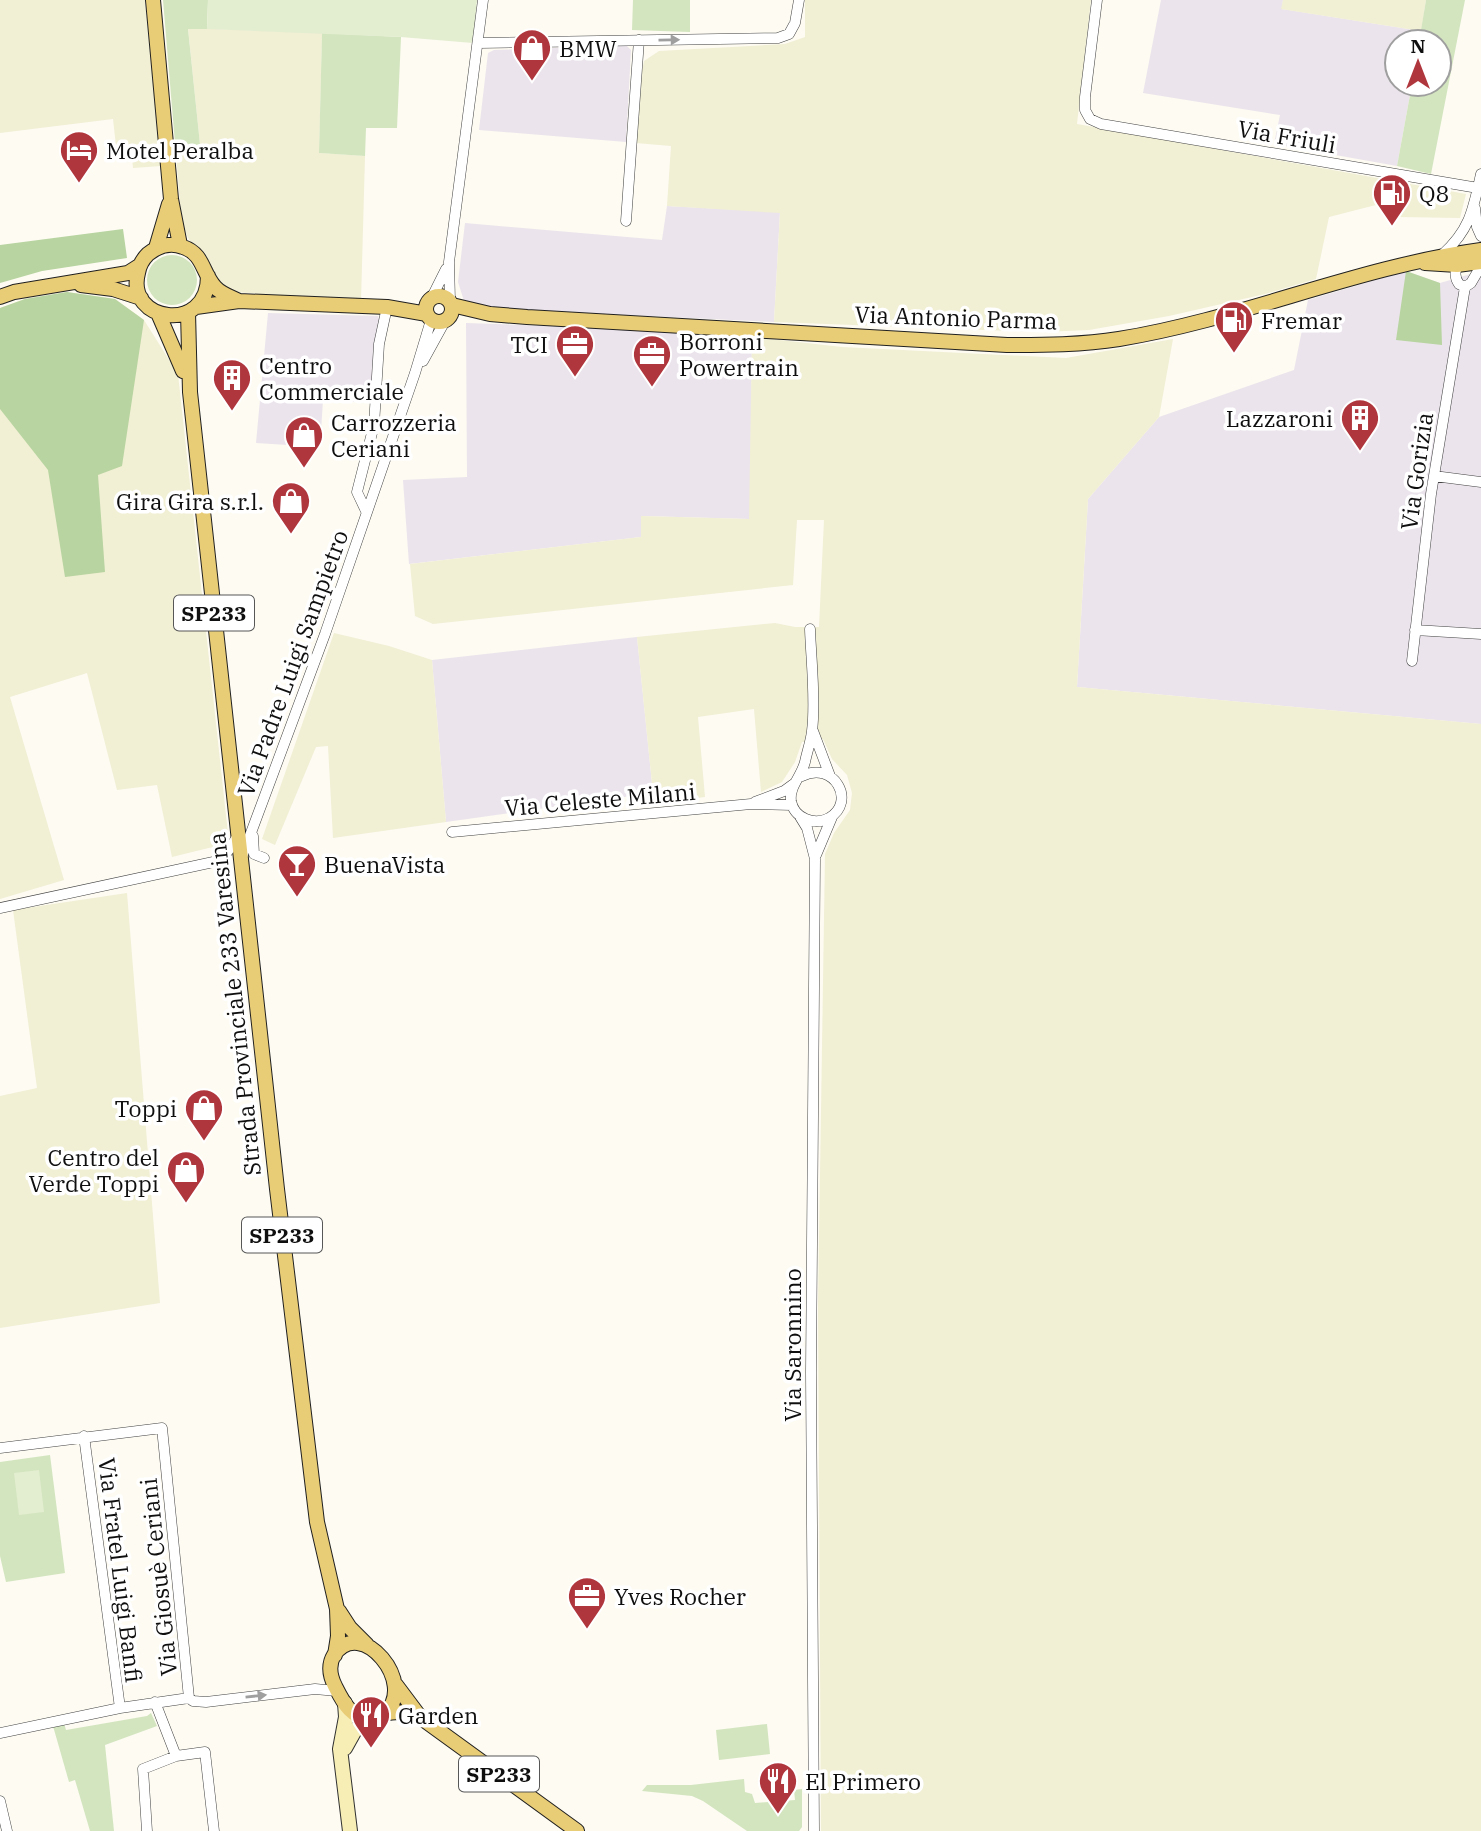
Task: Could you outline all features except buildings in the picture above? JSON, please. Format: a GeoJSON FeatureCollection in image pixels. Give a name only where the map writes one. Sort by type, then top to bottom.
{"type":"FeatureCollection","features":[{"type":"Feature","properties":{"kind":"main road"},"geometry":{"type":"LineString","coordinates":[[153,0],[171,200],[180,245]]}},
{"type":"Feature","properties":{"kind":"main road"},"geometry":{"type":"LineString","coordinates":[[156,248],[171,200]]}},
{"type":"Feature","properties":{"kind":"main road"},"geometry":{"type":"LineString","coordinates":[[141,298],[136,277],[146,256],[156,248],[180,245],[197,254],[216,289],[239,301]]}},
{"type":"Feature","properties":{"kind":"main road","name":"Via Antonio Parma"},"geometry":{"type":"LineString","coordinates":[[490,314],[451,303],[439,296],[433,311],[1007,345],[1079,344],[1118,339],[1198,322],[1410,262],[1481,252]]}},
{"type":"Feature","properties":{"kind":"main road","name":"Via Antonio Parma"},"geometry":{"type":"LineString","coordinates":[[1410,262],[1481,264]]}},
{"type":"Feature","properties":{"kind":"main road"},"geometry":{"type":"LineString","coordinates":[[0,297],[14,292],[128,272],[139,266]]}},
{"type":"Feature","properties":{"kind":"main road","name":"SP233"},"geometry":{"type":"LineString","coordinates":[[192,309],[204,296],[208,276]]}},
{"type":"Feature","properties":{"kind":"main road"},"geometry":{"type":"LineString","coordinates":[[66,284],[113,289],[141,298]]}},
{"type":"Feature","properties":{"kind":"main road","name":"SP233"},"geometry":{"type":"LineString","coordinates":[[141,298],[148,307],[158,313]]}},
{"type":"Feature","properties":{"kind":"main road"},"geometry":{"type":"LineString","coordinates":[[158,313],[170,316],[192,309],[239,301],[387,307],[433,311],[451,316],[451,303]]}},
{"type":"Feature","properties":{"kind":"main road","name":"Strada Provinciale 233 Varesina"},"geometry":{"type":"LineString","coordinates":[[192,309],[190,392],[277,1189],[317,1522],[337,1609]]}},
{"type":"Feature","properties":{"kind":"main road","name":"Strada Provinciale 233 Varesina"},"geometry":{"type":"LineString","coordinates":[[158,313],[180,359],[190,392]]}},
{"type":"Feature","properties":{"kind":"main road","name":"SP233"},"geometry":{"type":"LineString","coordinates":[[337,1609],[350,1628],[380,1656],[396,1685],[420,1717],[577,1831]]}},
{"type":"Feature","properties":{"kind":"main road","name":"SP233"},"geometry":{"type":"LineString","coordinates":[[337,1609],[338,1636],[330,1674],[341,1697]]}},
{"type":"Feature","properties":{"kind":"main road"},"geometry":{"type":"LineString","coordinates":[[335,1655],[349,1644],[367,1645]]}},
{"type":"Feature","properties":{"kind":"main road"},"geometry":{"type":"LineString","coordinates":[[385,1713],[394,1702],[396,1685]]}},
{"type":"Feature","properties":{"kind":"main road"},"geometry":{"type":"LineString","coordinates":[[341,1697],[357,1715],[370,1718]]}},
{"type":"Feature","properties":{"kind":"main road","name":"SP233"},"geometry":{"type":"LineString","coordinates":[[370,1718],[385,1713],[404,1713],[420,1717]]}},
{"type":"Feature","properties":{"kind":"street","name":"Via Padre Luigi Sampietro"},"geometry":{"type":"LineString","coordinates":[[241,860],[325,634],[415,373],[449,262],[483,0]]}},
{"type":"Feature","properties":{"kind":"street"},"geometry":{"type":"LineString","coordinates":[[479,43],[778,38],[789,34],[795,23],[799,0]]}},
{"type":"Feature","properties":{"kind":"street","name":"Via Friuli"},"geometry":{"type":"LineString","coordinates":[[1097,0],[1085,97],[1085,110],[1090,119],[1101,124],[1478,188]]}},
{"type":"Feature","properties":{"kind":"street"},"geometry":{"type":"LineString","coordinates":[[626,221],[639,40]]}},
{"type":"Feature","properties":{"kind":"street"},"geometry":{"type":"LineString","coordinates":[[1481,174],[1475,208],[1477,228],[1481,236]]}},
{"type":"Feature","properties":{"kind":"street"},"geometry":{"type":"LineString","coordinates":[[1441,256],[1463,233],[1475,208]]}},
{"type":"Feature","properties":{"kind":"street"},"geometry":{"type":"LineString","coordinates":[[1457,265],[1481,252]]}},
{"type":"Feature","properties":{"kind":"street","name":"Via Padre Luigi Sampietro"},"geometry":{"type":"LineString","coordinates":[[449,262],[451,303]]}},
{"type":"Feature","properties":{"kind":"street","name":"Via Gorizia"},"geometry":{"type":"LineString","coordinates":[[1412,661],[1434,476],[1465,287],[1471,283],[1481,264]]}},
{"type":"Feature","properties":{"kind":"street","name":"Via Gorizia"},"geometry":{"type":"LineString","coordinates":[[1457,265],[1457,280],[1465,287]]}},
{"type":"Feature","properties":{"kind":"street","name":"Via Padre Luigi Sampietro"},"geometry":{"type":"LineString","coordinates":[[366,511],[357,492],[374,425],[379,344],[387,307]]}},
{"type":"Feature","properties":{"kind":"street"},"geometry":{"type":"LineString","coordinates":[[1434,476],[1481,482]]}},
{"type":"Feature","properties":{"kind":"street","name":"Via Saronnino"},"geometry":{"type":"LineString","coordinates":[[810,629],[812,730],[798,779],[791,791],[792,805],[807,828],[815,859],[811,1373],[812,1830]]}},
{"type":"Feature","properties":{"kind":"street"},"geometry":{"type":"LineString","coordinates":[[1415,630],[1481,634]]}},
{"type":"Feature","properties":{"kind":"street","name":"Via Saronnino"},"geometry":{"type":"LineString","coordinates":[[812,730],[830,776],[841,791],[841,800],[815,859]]}},
{"type":"Feature","properties":{"kind":"street"},"geometry":{"type":"LineString","coordinates":[[751,804],[784,791],[798,779],[815,772],[830,776]]}},
{"type":"Feature","properties":{"kind":"street"},"geometry":{"type":"LineString","coordinates":[[751,804],[792,805]]}},
{"type":"Feature","properties":{"kind":"street","name":"Via Celeste Milani"},"geometry":{"type":"LineString","coordinates":[[452,832],[751,804]]}},
{"type":"Feature","properties":{"kind":"street"},"geometry":{"type":"LineString","coordinates":[[799,815],[819,822],[832,816]]}},
{"type":"Feature","properties":{"kind":"street","name":"Via Padre Luigi Sampietro"},"geometry":{"type":"LineString","coordinates":[[253,829],[254,854],[264,858]]}},
{"type":"Feature","properties":{"kind":"street"},"geometry":{"type":"LineString","coordinates":[[0,908],[218,861],[239,834]]}},
{"type":"Feature","properties":{"kind":"street","name":"Via Giosuè Ceriani"},"geometry":{"type":"LineString","coordinates":[[0,1732],[120,1708],[189,1698],[162,1428],[84,1436]]}},
{"type":"Feature","properties":{"kind":"street"},"geometry":{"type":"LineString","coordinates":[[0,1448],[84,1436]]}},
{"type":"Feature","properties":{"kind":"street","name":"Via Fratel Luigi Banfi"},"geometry":{"type":"LineString","coordinates":[[84,1436],[120,1708]]}},
{"type":"Feature","properties":{"kind":"street"},"geometry":{"type":"LineString","coordinates":[[189,1698],[206,1702],[315,1689],[341,1697],[346,1717],[341,1740],[346,1827]]}},
{"type":"Feature","properties":{"kind":"street"},"geometry":{"type":"LineString","coordinates":[[155,1702],[176,1756]]}},
{"type":"Feature","properties":{"kind":"street"},"geometry":{"type":"LineString","coordinates":[[341,1756],[355,1730],[370,1718]]}},
{"type":"Feature","properties":{"kind":"street"},"geometry":{"type":"LineString","coordinates":[[147,1831],[143,1769],[176,1756],[205,1752],[214,1831]]}},
{"type":"Feature","properties":{"kind":"street"},"geometry":{"type":"LineString","coordinates":[[0,1801],[7,1831]]}},
{"type":"Feature","properties":{"kind":"shaded area"},"geometry":{"type":"Polygon","coordinates":[[[0,0],[145,0],[161,166],[133,168],[132,157],[116,146],[113,119],[0,133],[0,0]]]}},
{"type":"Feature","properties":{"kind":"shaded area"},"geometry":{"type":"Polygon","coordinates":[[[805,0],[1091,0],[1077,124],[1466,194],[1460,218],[1399,217],[1403,198],[1329,217],[1316,279],[1169,316],[1089,330],[1041,332],[774,322],[780,213],[667,206],[671,146],[636,143],[642,71],[644,61],[659,51],[785,44],[805,37],[805,0]]]}},
{"type":"Feature","properties":{"kind":"shaded area"},"geometry":{"type":"Polygon","coordinates":[[[1161,0],[1283,0],[1282,9],[1402,28],[1383,28],[1383,98],[1409,98],[1397,166],[1274,144],[1280,115],[1143,93],[1161,0]]]}},
{"type":"Feature","properties":{"kind":"shaded area"},"geometry":{"type":"Polygon","coordinates":[[[1283,0],[1426,0],[1421,28],[1402,28],[1281,9],[1283,0]]]}},
{"type":"Feature","properties":{"kind":"shaded area"},"geometry":{"type":"Polygon","coordinates":[[[188,28],[322,33],[319,153],[365,156],[361,301],[234,292],[222,286],[191,243],[181,216],[176,155],[201,154],[188,28]]]}},
{"type":"Feature","properties":{"kind":"shaded area"},"geometry":{"type":"Polygon","coordinates":[[[626,45],[631,50],[626,142],[479,130],[488,53],[494,50],[626,45]]]}},
{"type":"Feature","properties":{"kind":"shaded area"},"geometry":{"type":"Polygon","coordinates":[[[667,206],[780,212],[774,322],[474,308],[464,301],[458,282],[465,223],[662,240],[667,206]]]}},
{"type":"Feature","properties":{"kind":"shaded area"},"geometry":{"type":"Polygon","coordinates":[[[1406,271],[1440,283],[1481,271],[1481,724],[1077,687],[1088,499],[1159,417],[1294,370],[1308,300],[1406,271]]]}},
{"type":"Feature","properties":{"kind":"shaded area"},"geometry":{"type":"Polygon","coordinates":[[[67,292],[115,299],[144,320],[178,374],[229,843],[172,857],[157,785],[117,790],[87,673],[10,697],[64,880],[0,899],[0,308],[25,299],[67,292]]]}},
{"type":"Feature","properties":{"kind":"shaded area"},"geometry":{"type":"Polygon","coordinates":[[[268,313],[378,316],[381,324],[372,403],[323,400],[320,447],[256,443],[268,313]]]}},
{"type":"Feature","properties":{"kind":"shaded area"},"geometry":{"type":"Polygon","coordinates":[[[466,323],[614,328],[752,337],[750,519],[642,516],[641,537],[409,564],[403,480],[467,477],[466,323]]]}},
{"type":"Feature","properties":{"kind":"shaded area"},"geometry":{"type":"Polygon","coordinates":[[[752,337],[842,347],[1066,358],[1173,339],[1159,417],[1088,499],[1077,687],[1481,724],[1481,1831],[821,1831],[818,1305],[825,854],[834,833],[850,810],[852,793],[847,775],[832,759],[823,739],[802,742],[795,762],[782,782],[761,792],[754,709],[698,717],[705,797],[654,803],[637,637],[775,623],[795,627],[819,627],[824,520],[797,520],[793,585],[433,624],[415,616],[410,564],[641,537],[641,516],[749,519],[752,337]]]}},
{"type":"Feature","properties":{"kind":"shaded area"},"geometry":{"type":"Polygon","coordinates":[[[334,633],[432,660],[446,822],[333,838],[328,746],[316,747],[275,845],[262,839],[334,633]]]}},
{"type":"Feature","properties":{"kind":"shaded area"},"geometry":{"type":"Polygon","coordinates":[[[637,637],[653,793],[446,822],[432,660],[637,637]]]}},
{"type":"Feature","properties":{"kind":"shaded area"},"geometry":{"type":"Polygon","coordinates":[[[127,893],[160,1303],[0,1328],[0,1096],[37,1088],[13,910],[127,893]]]}},
{"type":"Feature","properties":{"kind":"green space"},"geometry":{"type":"Polygon","coordinates":[[[163,0],[208,0],[207,29],[188,29],[201,154],[176,155],[163,0]]]}},
{"type":"Feature","properties":{"kind":"green space"},"geometry":{"type":"Polygon","coordinates":[[[208,0],[477,0],[473,43],[401,37],[207,29],[208,0]]]}},
{"type":"Feature","properties":{"kind":"green space"},"geometry":{"type":"Polygon","coordinates":[[[633,0],[690,0],[690,32],[632,30],[633,0]]]}},
{"type":"Feature","properties":{"kind":"green space"},"geometry":{"type":"Polygon","coordinates":[[[1426,0],[1465,0],[1453,61],[1453,28],[1421,28],[1426,0]]]}},
{"type":"Feature","properties":{"kind":"green space"},"geometry":{"type":"Polygon","coordinates":[[[322,33],[401,37],[397,128],[366,128],[365,156],[319,153],[322,33]]]}},
{"type":"Feature","properties":{"kind":"green space"},"geometry":{"type":"Polygon","coordinates":[[[1409,98],[1446,98],[1431,174],[1397,166],[1409,98]]]}},
{"type":"Feature","properties":{"kind":"green space"},"geometry":{"type":"Polygon","coordinates":[[[123,229],[127,258],[42,271],[0,283],[0,245],[123,229]]]}},
{"type":"Feature","properties":{"kind":"green space"},"geometry":{"type":"Polygon","coordinates":[[[172,255],[190,262],[197,280],[190,298],[172,305],[154,298],[147,280],[154,262],[172,255]]]}},
{"type":"Feature","properties":{"kind":"green space"},"geometry":{"type":"Polygon","coordinates":[[[1406,271],[1440,283],[1442,345],[1396,340],[1406,271]]]}},
{"type":"Feature","properties":{"kind":"green space"},"geometry":{"type":"Polygon","coordinates":[[[67,292],[115,299],[144,320],[122,466],[98,475],[105,572],[65,577],[48,470],[0,409],[0,308],[25,299],[67,292]]]}},
{"type":"Feature","properties":{"kind":"green space"},"geometry":{"type":"Polygon","coordinates":[[[50,1455],[65,1573],[6,1582],[0,1556],[0,1462],[50,1455]]]}},
{"type":"Feature","properties":{"kind":"green space"},"geometry":{"type":"Polygon","coordinates":[[[39,1470],[44,1512],[19,1515],[14,1473],[39,1470]]]}},
{"type":"Feature","properties":{"kind":"green space"},"geometry":{"type":"Polygon","coordinates":[[[151,1713],[157,1726],[105,1745],[114,1831],[90,1831],[75,1780],[69,1782],[53,1726],[64,1723],[66,1730],[147,1716],[151,1713]]]}},
{"type":"Feature","properties":{"kind":"green space"},"geometry":{"type":"Polygon","coordinates":[[[767,1724],[770,1754],[719,1760],[716,1730],[767,1724]]]}},
{"type":"Feature","properties":{"kind":"green space"},"geometry":{"type":"Polygon","coordinates":[[[744,1779],[745,1792],[752,1794],[755,1803],[795,1800],[794,1790],[802,1789],[802,1827],[799,1831],[747,1831],[692,1796],[642,1791],[647,1785],[691,1785],[744,1779]]]}},
{"type":"Feature","properties":{"kind":"place","name":"BMW"},"geometry":{"type":"Point","coordinates":[532,82]}},
{"type":"Feature","properties":{"kind":"place","name":"Motel Peralba"},"geometry":{"type":"Point","coordinates":[79,184]}},
{"type":"Feature","properties":{"kind":"place","name":"Q8"},"geometry":{"type":"Point","coordinates":[1392,227]}},
{"type":"Feature","properties":{"kind":"place","name":"Fremar"},"geometry":{"type":"Point","coordinates":[1234,354]}},
{"type":"Feature","properties":{"kind":"place","name":"TCI"},"geometry":{"type":"Point","coordinates":[575,378]}},
{"type":"Feature","properties":{"kind":"place","name":"Borroni Powertrain"},"geometry":{"type":"Point","coordinates":[652,388]}},
{"type":"Feature","properties":{"kind":"place","name":"Centro Commerciale"},"geometry":{"type":"Point","coordinates":[232,412]}},
{"type":"Feature","properties":{"kind":"place","name":"Lazzaroni"},"geometry":{"type":"Point","coordinates":[1360,452]}},
{"type":"Feature","properties":{"kind":"place","name":"Carrozzeria Ceriani"},"geometry":{"type":"Point","coordinates":[304,469]}},
{"type":"Feature","properties":{"kind":"place","name":"Gira Gira s.r.l."},"geometry":{"type":"Point","coordinates":[291,535]}},
{"type":"Feature","properties":{"kind":"place","name":"BuenaVista"},"geometry":{"type":"Point","coordinates":[297,898]}},
{"type":"Feature","properties":{"kind":"place","name":"Toppi"},"geometry":{"type":"Point","coordinates":[204,1142]}},
{"type":"Feature","properties":{"kind":"place","name":"Centro del Verde Toppi"},"geometry":{"type":"Point","coordinates":[186,1204]}},
{"type":"Feature","properties":{"kind":"place","name":"Yves Rocher"},"geometry":{"type":"Point","coordinates":[587,1630]}},
{"type":"Feature","properties":{"kind":"place","name":"Garden"},"geometry":{"type":"Point","coordinates":[371,1749]}},
{"type":"Feature","properties":{"kind":"place","name":"El Primero"},"geometry":{"type":"Point","coordinates":[778,1815]}}]}
